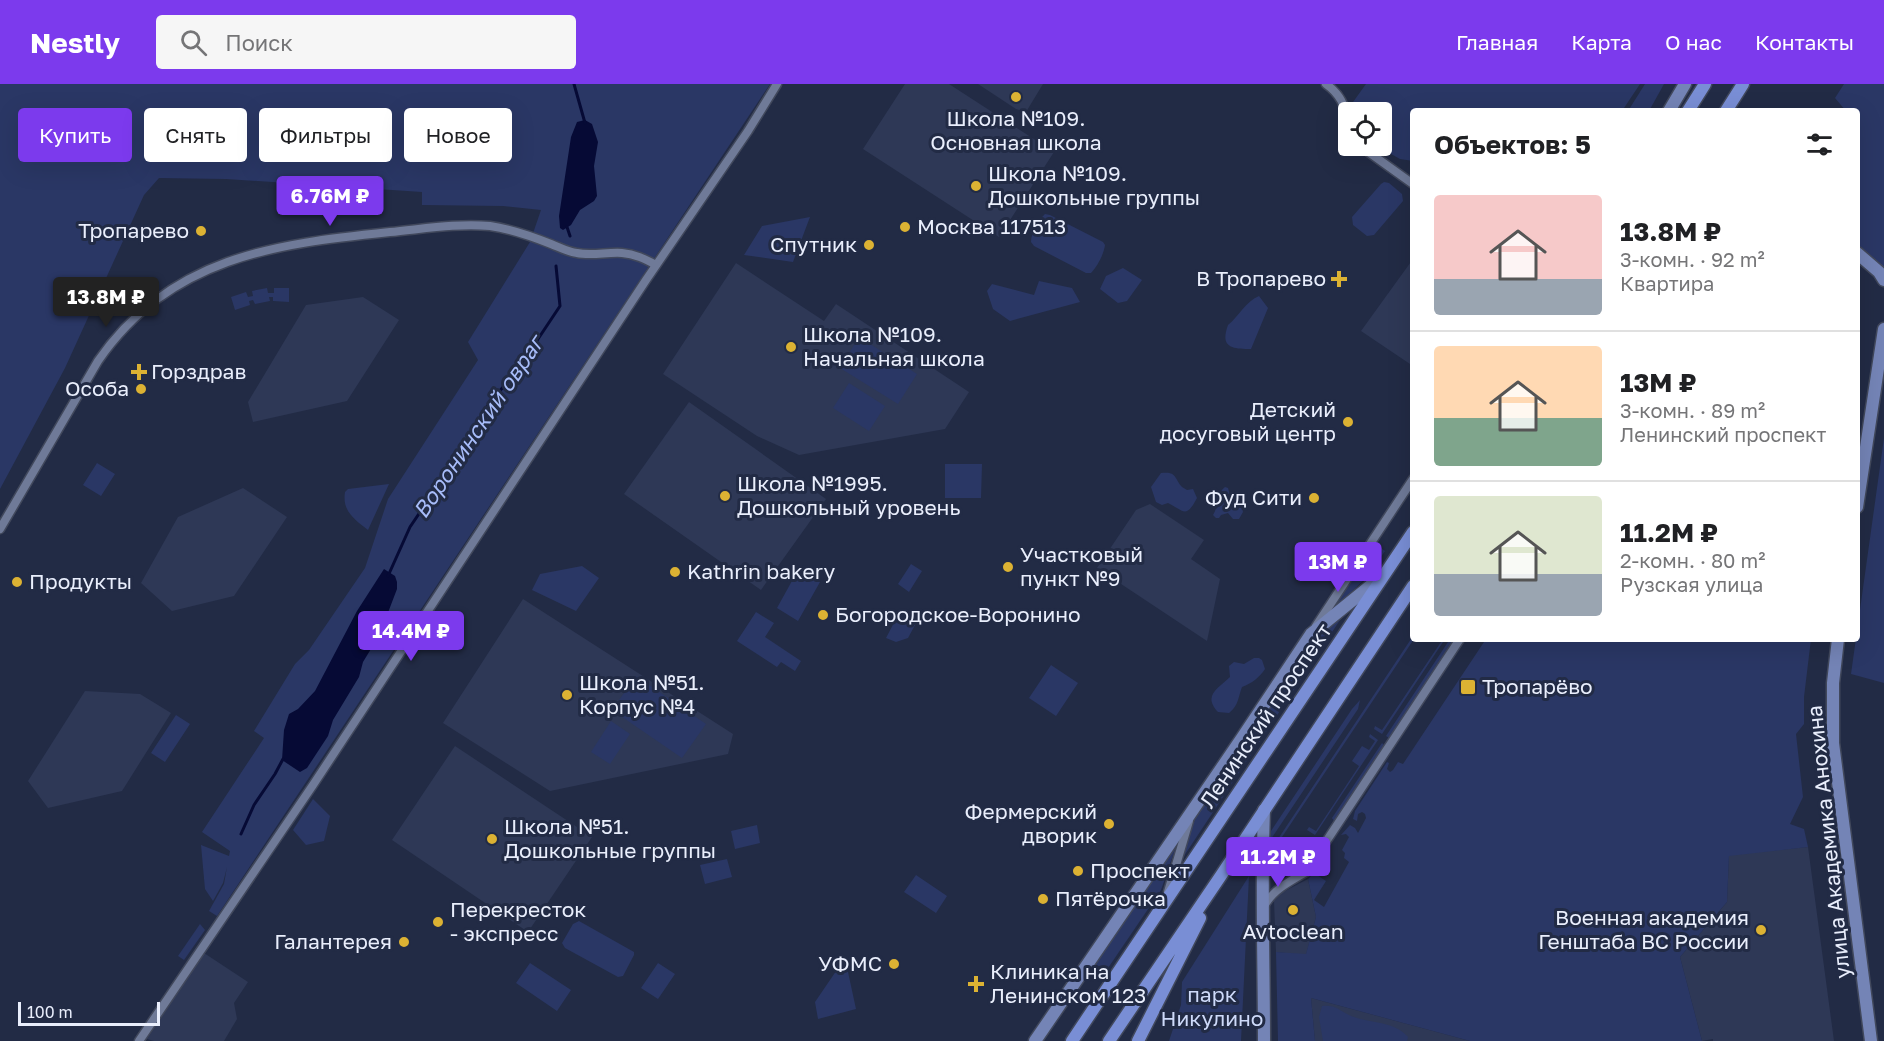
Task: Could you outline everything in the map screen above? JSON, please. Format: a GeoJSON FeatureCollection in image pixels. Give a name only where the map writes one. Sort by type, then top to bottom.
{"type":"FeatureCollection","features":[{"type":"Feature","properties":{"kind":"main road"},"geometry":{"type":"LineString","coordinates":[[1690,108],[1705,84]]}},
{"type":"Feature","properties":{"kind":"main road"},"geometry":{"type":"LineString","coordinates":[[1728,108],[1743,84]]}},
{"type":"Feature","properties":{"kind":"main road","name":"Ленинский проспект"},"geometry":{"type":"LineString","coordinates":[[1072,1041],[1410,536]]}},
{"type":"Feature","properties":{"kind":"main road"},"geometry":{"type":"LineString","coordinates":[[1109,1041],[1410,591]]}},
{"type":"Feature","properties":{"kind":"main road"},"geometry":{"type":"LineString","coordinates":[[1138,1041],[1222,874]]}},
{"type":"Feature","properties":{"kind":"street"},"geometry":{"type":"LineString","coordinates":[[139,1041],[313,785],[777,84]]}},
{"type":"Feature","properties":{"kind":"street"},"geometry":{"type":"LineString","coordinates":[[1326,84],[1340,95],[1343,102]]}},
{"type":"Feature","properties":{"kind":"street"},"geometry":{"type":"LineString","coordinates":[[1671,108],[1685,84]]}},
{"type":"Feature","properties":{"kind":"street"},"geometry":{"type":"LineString","coordinates":[[1374,156],[1410,182]]}},
{"type":"Feature","properties":{"kind":"street"},"geometry":{"type":"LineString","coordinates":[[0,530],[111,341],[154,300],[184,281],[233,259],[285,246],[357,236],[461,226],[490,226],[518,232],[577,253],[621,253],[638,256],[656,265]]}},
{"type":"Feature","properties":{"kind":"street"},"geometry":{"type":"LineString","coordinates":[[1860,256],[1879,272],[1884,280]]}},
{"type":"Feature","properties":{"kind":"street"},"geometry":{"type":"LineString","coordinates":[[1860,487],[1884,329]]}},
{"type":"Feature","properties":{"kind":"street"},"geometry":{"type":"LineString","coordinates":[[1035,1041],[1242,738],[1410,484]]}},
{"type":"Feature","properties":{"kind":"street"},"geometry":{"type":"LineString","coordinates":[[1311,634],[1385,574]]}},
{"type":"Feature","properties":{"kind":"street"},"geometry":{"type":"LineString","coordinates":[[1264,907],[1278,889],[1306,872],[1458,642]]}},
{"type":"Feature","properties":{"kind":"street","name":"улица Академика Анохина"},"geometry":{"type":"LineString","coordinates":[[1838,642],[1833,683],[1833,743],[1871,1041]]}},
{"type":"Feature","properties":{"kind":"street"},"geometry":{"type":"LineString","coordinates":[[1165,903],[1192,809]]}},
{"type":"Feature","properties":{"kind":"street"},"geometry":{"type":"LineString","coordinates":[[1264,810],[1262,872],[1264,1041]]}},
{"type":"Feature","properties":{"kind":"shaded area","name":"Школа №109. Дошкольные группы"},"geometry":{"type":"Polygon","coordinates":[[[905,84],[949,84],[1054,152],[999,237],[863,149],[905,84]]]}},
{"type":"Feature","properties":{"kind":"shaded area","name":"Школа №109. Основная школа"},"geometry":{"type":"Polygon","coordinates":[[[978,84],[1043,84],[1026,112],[1016,109],[978,84]]]}},
{"type":"Feature","properties":{"kind":"shaded area"},"geometry":{"type":"Polygon","coordinates":[[[585,120],[592,124],[598,142],[594,166],[597,196],[594,201],[580,210],[571,225],[563,230],[560,228],[559,216],[571,137],[577,122],[585,120]]]}},
{"type":"Feature","properties":{"kind":"shaded area","name":"Школа №109. Начальная школа"},"geometry":{"type":"Polygon","coordinates":[[[736,263],[824,321],[836,304],[969,392],[945,429],[799,455],[757,436],[663,374],[736,263]]]}},
{"type":"Feature","properties":{"kind":"shaded area"},"geometry":{"type":"Polygon","coordinates":[[[1410,263],[1410,364],[1361,331],[1410,263]]]}},
{"type":"Feature","properties":{"kind":"shaded area"},"geometry":{"type":"Polygon","coordinates":[[[363,297],[399,320],[347,401],[253,422],[248,402],[306,305],[363,297]]]}},
{"type":"Feature","properties":{"kind":"shaded area","name":"Школа №1995. Дошкольный уровень"},"geometry":{"type":"Polygon","coordinates":[[[689,402],[826,499],[761,590],[624,494],[689,402]]]}},
{"type":"Feature","properties":{"kind":"shaded area"},"geometry":{"type":"Polygon","coordinates":[[[243,488],[287,517],[234,596],[172,611],[141,583],[178,517],[243,488]]]}},
{"type":"Feature","properties":{"kind":"shaded area"},"geometry":{"type":"Polygon","coordinates":[[[1150,504],[1204,540],[1191,559],[1220,579],[1207,641],[1097,568],[1136,510],[1150,504]]]}},
{"type":"Feature","properties":{"kind":"shaded area"},"geometry":{"type":"Polygon","coordinates":[[[384,569],[395,576],[397,589],[377,639],[363,662],[359,677],[333,720],[328,736],[307,768],[300,772],[282,760],[284,730],[289,714],[298,709],[315,691],[357,611],[384,569]]]}},
{"type":"Feature","properties":{"kind":"shaded area","name":"Школа №51. Корпус №4"},"geometry":{"type":"Polygon","coordinates":[[[523,599],[733,734],[728,754],[550,791],[443,723],[523,599]]]}},
{"type":"Feature","properties":{"kind":"shaded area"},"geometry":{"type":"Polygon","coordinates":[[[85,691],[140,694],[171,713],[122,791],[48,808],[28,781],[85,691]]]}},
{"type":"Feature","properties":{"kind":"shaded area","name":"Школа №51. Дошкольные группы"},"geometry":{"type":"Polygon","coordinates":[[[455,746],[592,837],[528,932],[392,840],[455,746]]]}},
{"type":"Feature","properties":{"kind":"shaded area","name":"Военная академия Генштаба ВС России"},"geometry":{"type":"Polygon","coordinates":[[[1808,847],[1834,1041],[1713,1041],[1713,1039],[1702,1041],[1680,957],[1727,902],[1729,855],[1808,847]]]}},
{"type":"Feature","properties":{"kind":"shaded area"},"geometry":{"type":"Polygon","coordinates":[[[1308,879],[1316,917],[1306,955],[1276,952],[1274,901],[1283,892],[1308,879]]]}},
{"type":"Feature","properties":{"kind":"shaded area"},"geometry":{"type":"Polygon","coordinates":[[[204,953],[248,982],[234,1003],[237,1019],[224,1041],[154,1041],[147,1039],[204,953]]]}},
{"type":"Feature","properties":{"kind":"shaded area"},"geometry":{"type":"Polygon","coordinates":[[[1311,998],[1470,1041],[1315,1041],[1311,998]]]}},
{"type":"Feature","properties":{"kind":"green space"},"geometry":{"type":"Polygon","coordinates":[[[0,84],[770,84],[217,916],[209,911],[224,884],[227,867],[223,883],[213,901],[205,889],[201,845],[229,856],[230,851],[202,832],[264,738],[254,731],[295,664],[309,650],[365,568],[388,499],[478,360],[468,342],[530,242],[541,210],[503,206],[422,205],[422,192],[226,179],[159,178],[144,195],[65,368],[0,489],[0,84]]]}},
{"type":"Feature","properties":{"kind":"green space"},"geometry":{"type":"Polygon","coordinates":[[[1366,84],[1640,84],[1624,108],[1410,108],[1410,161],[1392,154],[1392,102],[1353,102],[1366,84]]]}},
{"type":"Feature","properties":{"kind":"green space"},"geometry":{"type":"Polygon","coordinates":[[[1645,84],[1664,84],[1651,108],[1630,108],[1645,84]]]}},
{"type":"Feature","properties":{"kind":"green space"},"geometry":{"type":"Polygon","coordinates":[[[1844,84],[1884,84],[1884,269],[1860,251],[1860,108],[1843,108],[1835,98],[1844,84]]]}},
{"type":"Feature","properties":{"kind":"green space"},"geometry":{"type":"Polygon","coordinates":[[[1384,182],[1389,183],[1402,194],[1403,201],[1374,235],[1367,236],[1353,225],[1352,217],[1384,182]]]}},
{"type":"Feature","properties":{"kind":"green space"},"geometry":{"type":"Polygon","coordinates":[[[1045,214],[1103,242],[1105,245],[1103,252],[1091,273],[1086,273],[1034,246],[1031,242],[1032,235],[1045,214]]]}},
{"type":"Feature","properties":{"kind":"green space"},"geometry":{"type":"Polygon","coordinates":[[[810,217],[793,262],[744,255],[762,226],[810,217]]]}},
{"type":"Feature","properties":{"kind":"green space"},"geometry":{"type":"Polygon","coordinates":[[[1123,268],[1142,280],[1127,301],[1118,303],[1100,289],[1106,276],[1123,268]]]}},
{"type":"Feature","properties":{"kind":"green space"},"geometry":{"type":"Polygon","coordinates":[[[1039,281],[1072,288],[1080,302],[1010,321],[993,309],[987,291],[992,284],[1034,295],[1039,281]]]}},
{"type":"Feature","properties":{"kind":"green space"},"geometry":{"type":"Polygon","coordinates":[[[267,288],[268,293],[274,293],[274,288],[289,288],[289,302],[273,301],[273,297],[269,297],[270,301],[255,304],[253,300],[249,301],[250,305],[235,310],[231,297],[246,292],[248,297],[253,296],[252,291],[267,288]]]}},
{"type":"Feature","properties":{"kind":"green space"},"geometry":{"type":"Polygon","coordinates":[[[1259,296],[1268,308],[1251,349],[1229,345],[1225,338],[1228,325],[1259,296]]]}},
{"type":"Feature","properties":{"kind":"green space"},"geometry":{"type":"Polygon","coordinates":[[[859,337],[917,374],[898,404],[840,368],[859,337]]]}},
{"type":"Feature","properties":{"kind":"green space"},"geometry":{"type":"Polygon","coordinates":[[[849,383],[885,406],[869,431],[833,408],[849,383]]]}},
{"type":"Feature","properties":{"kind":"green space"},"geometry":{"type":"Polygon","coordinates":[[[1884,438],[1884,683],[1851,674],[1855,642],[1860,642],[1860,610],[1884,438]]]}},
{"type":"Feature","properties":{"kind":"green space"},"geometry":{"type":"Polygon","coordinates":[[[97,463],[115,474],[101,496],[83,485],[97,463]]]}},
{"type":"Feature","properties":{"kind":"green space"},"geometry":{"type":"Polygon","coordinates":[[[945,464],[982,464],[981,498],[945,498],[945,464]]]}},
{"type":"Feature","properties":{"kind":"green space"},"geometry":{"type":"Polygon","coordinates":[[[1161,473],[1173,474],[1182,487],[1187,490],[1193,489],[1197,498],[1190,509],[1184,511],[1168,503],[1162,505],[1156,502],[1151,487],[1161,473]]]}},
{"type":"Feature","properties":{"kind":"green space"},"geometry":{"type":"Polygon","coordinates":[[[389,484],[368,530],[347,509],[345,492],[348,489],[389,484]]]}},
{"type":"Feature","properties":{"kind":"green space"},"geometry":{"type":"Polygon","coordinates":[[[1225,487],[1233,496],[1240,492],[1246,494],[1242,507],[1243,512],[1239,519],[1233,519],[1228,513],[1219,518],[1213,515],[1220,493],[1225,487]]]}},
{"type":"Feature","properties":{"kind":"green space"},"geometry":{"type":"Polygon","coordinates":[[[1375,544],[1385,551],[1368,576],[1339,604],[1338,601],[1375,544]]]}},
{"type":"Feature","properties":{"kind":"green space"},"geometry":{"type":"Polygon","coordinates":[[[911,564],[922,571],[909,592],[898,584],[911,564]]]}},
{"type":"Feature","properties":{"kind":"green space"},"geometry":{"type":"Polygon","coordinates":[[[582,566],[599,578],[576,611],[532,590],[540,574],[582,566]]]}},
{"type":"Feature","properties":{"kind":"green space"},"geometry":{"type":"Polygon","coordinates":[[[798,570],[820,582],[798,621],[777,608],[798,570]]]}},
{"type":"Feature","properties":{"kind":"green space"},"geometry":{"type":"Polygon","coordinates":[[[756,612],[774,623],[765,637],[801,661],[795,671],[781,662],[777,667],[737,641],[756,612]]]}},
{"type":"Feature","properties":{"kind":"green space"},"geometry":{"type":"Polygon","coordinates":[[[898,615],[915,625],[908,638],[896,642],[886,638],[898,615]]]}},
{"type":"Feature","properties":{"kind":"green space"},"geometry":{"type":"Polygon","coordinates":[[[1342,617],[1182,856],[1196,817],[1205,800],[1310,642],[1342,617]]]}},
{"type":"Feature","properties":{"kind":"green space"},"geometry":{"type":"Polygon","coordinates":[[[1410,641],[1412,642],[1272,852],[1270,851],[1410,641]]]}},
{"type":"Feature","properties":{"kind":"green space"},"geometry":{"type":"Polygon","coordinates":[[[1443,642],[1382,734],[1374,729],[1375,726],[1382,730],[1443,642]]]}},
{"type":"Feature","properties":{"kind":"green space"},"geometry":{"type":"Polygon","coordinates":[[[1448,642],[1452,642],[1389,738],[1386,736],[1448,642]]]}},
{"type":"Feature","properties":{"kind":"green space"},"geometry":{"type":"Polygon","coordinates":[[[1484,642],[1811,642],[1804,697],[1804,724],[1796,734],[1803,797],[1790,824],[1804,829],[1808,847],[1729,856],[1727,902],[1680,957],[1702,1041],[1470,1041],[1311,998],[1315,1041],[1278,1041],[1276,952],[1306,954],[1316,917],[1308,879],[1314,873],[1326,881],[1314,900],[1324,907],[1349,862],[1344,858],[1345,853],[1342,850],[1349,837],[1346,834],[1341,835],[1350,825],[1358,833],[1366,818],[1362,812],[1358,814],[1357,821],[1353,819],[1355,811],[1387,762],[1389,763],[1387,769],[1390,772],[1398,762],[1403,764],[1484,642]]]}},
{"type":"Feature","properties":{"kind":"green space"},"geometry":{"type":"Polygon","coordinates":[[[1254,658],[1262,660],[1265,669],[1255,680],[1242,687],[1236,704],[1229,713],[1218,712],[1213,706],[1212,696],[1217,688],[1230,677],[1229,666],[1234,662],[1244,664],[1254,658]]]}},
{"type":"Feature","properties":{"kind":"green space"},"geometry":{"type":"Polygon","coordinates":[[[1051,665],[1078,683],[1056,716],[1029,698],[1051,665]]]}},
{"type":"Feature","properties":{"kind":"green space"},"geometry":{"type":"Polygon","coordinates":[[[636,676],[706,724],[682,758],[612,710],[636,676]]]}},
{"type":"Feature","properties":{"kind":"green space"},"geometry":{"type":"Polygon","coordinates":[[[1360,700],[1358,709],[1267,845],[1271,831],[1360,700]]]}},
{"type":"Feature","properties":{"kind":"green space"},"geometry":{"type":"Polygon","coordinates":[[[176,715],[190,724],[165,762],[151,753],[176,715]]]}},
{"type":"Feature","properties":{"kind":"green space"},"geometry":{"type":"Polygon","coordinates":[[[611,721],[630,734],[610,764],[591,752],[611,721]]]}},
{"type":"Feature","properties":{"kind":"green space"},"geometry":{"type":"Polygon","coordinates":[[[1370,734],[1378,740],[1315,835],[1307,830],[1309,827],[1316,831],[1359,766],[1352,761],[1362,746],[1369,750],[1375,741],[1369,737],[1370,734]]]}},
{"type":"Feature","properties":{"kind":"green space"},"geometry":{"type":"Polygon","coordinates":[[[1382,743],[1384,745],[1334,821],[1332,818],[1382,743]]]}},
{"type":"Feature","properties":{"kind":"green space"},"geometry":{"type":"Polygon","coordinates":[[[313,799],[330,816],[324,841],[306,845],[293,830],[313,799]]]}},
{"type":"Feature","properties":{"kind":"green space"},"geometry":{"type":"Polygon","coordinates":[[[757,825],[760,843],[735,849],[731,831],[757,825]]]}},
{"type":"Feature","properties":{"kind":"green space"},"geometry":{"type":"Polygon","coordinates":[[[1181,832],[1161,890],[1106,971],[1093,963],[1181,832]]]}},
{"type":"Feature","properties":{"kind":"green space"},"geometry":{"type":"Polygon","coordinates":[[[727,859],[732,877],[705,884],[700,865],[727,859]]]}},
{"type":"Feature","properties":{"kind":"green space"},"geometry":{"type":"Polygon","coordinates":[[[916,875],[947,896],[936,913],[904,892],[916,875]]]}},
{"type":"Feature","properties":{"kind":"green space","name":"парк Никулино"},"geometry":{"type":"Polygon","coordinates":[[[1249,876],[1241,1041],[1169,1041],[1181,1005],[1182,982],[1249,876]]]}},
{"type":"Feature","properties":{"kind":"green space"},"geometry":{"type":"Polygon","coordinates":[[[579,921],[634,952],[623,976],[618,977],[565,948],[562,943],[573,924],[579,921]]]}},
{"type":"Feature","properties":{"kind":"green space"},"geometry":{"type":"Polygon","coordinates":[[[200,924],[205,930],[184,960],[178,956],[200,924]]]}},
{"type":"Feature","properties":{"kind":"green space"},"geometry":{"type":"Polygon","coordinates":[[[845,958],[856,1009],[818,1019],[815,1002],[845,958]]]}},
{"type":"Feature","properties":{"kind":"green space"},"geometry":{"type":"Polygon","coordinates":[[[530,963],[571,990],[557,1011],[516,983],[530,963]]]}},
{"type":"Feature","properties":{"kind":"green space"},"geometry":{"type":"Polygon","coordinates":[[[658,963],[675,974],[658,999],[641,988],[658,963]]]}},
{"type":"Feature","properties":{"kind":"green space"},"geometry":{"type":"Polygon","coordinates":[[[1322,1006],[1334,1007],[1356,1018],[1396,1028],[1408,1037],[1407,1041],[1323,1041],[1319,1017],[1322,1006]]]}},
{"type":"Feature","properties":{"kind":"waterway","name":"Воронинский овраг"},"geometry":{"type":"LineString","coordinates":[[574,84],[585,123]]}},
{"type":"Feature","properties":{"kind":"waterway","name":"Воронинский овраг"},"geometry":{"type":"LineString","coordinates":[[567,227],[570,236]]}},
{"type":"Feature","properties":{"kind":"waterway","name":"Воронинский овраг"},"geometry":{"type":"LineString","coordinates":[[388,576],[410,527],[452,465],[486,408],[520,366],[560,306],[556,266]]}},
{"type":"Feature","properties":{"kind":"waterway","name":"Воронинский овраг"},"geometry":{"type":"LineString","coordinates":[[241,834],[254,805],[283,759]]}},
{"type":"Feature","properties":{"kind":"place","name":"Школа №109. Основная школа"},"geometry":{"type":"Point","coordinates":[1016,97]}},
{"type":"Feature","properties":{"kind":"place","name":"Школа №109. Дошкольные группы"},"geometry":{"type":"Point","coordinates":[976,186]}},
{"type":"Feature","properties":{"kind":"place","name":"Москва 117513"},"geometry":{"type":"Point","coordinates":[905,227]}},
{"type":"Feature","properties":{"kind":"place","name":"Тропарево"},"geometry":{"type":"Point","coordinates":[201,231]}},
{"type":"Feature","properties":{"kind":"place","name":"Спутник"},"geometry":{"type":"Point","coordinates":[869,245]}},
{"type":"Feature","properties":{"kind":"place","name":"В Тропарево"},"geometry":{"type":"Point","coordinates":[1339,279]}},
{"type":"Feature","properties":{"kind":"place","name":"Школа №109. Начальная школа"},"geometry":{"type":"Point","coordinates":[791,347]}},
{"type":"Feature","properties":{"kind":"place","name":"Горздрав"},"geometry":{"type":"Point","coordinates":[139,372]}},
{"type":"Feature","properties":{"kind":"place","name":"Особа"},"geometry":{"type":"Point","coordinates":[141,389]}},
{"type":"Feature","properties":{"kind":"place","name":"Детский досуговый центр"},"geometry":{"type":"Point","coordinates":[1348,422]}},
{"type":"Feature","properties":{"kind":"place","name":"Школа №1995. Дошкольный уровень"},"geometry":{"type":"Point","coordinates":[725,496]}},
{"type":"Feature","properties":{"kind":"place","name":"Фуд Сити"},"geometry":{"type":"Point","coordinates":[1314,498]}},
{"type":"Feature","properties":{"kind":"place","name":"Участковый пункт №9"},"geometry":{"type":"Point","coordinates":[1008,567]}},
{"type":"Feature","properties":{"kind":"place","name":"Kathrin bakery"},"geometry":{"type":"Point","coordinates":[675,572]}},
{"type":"Feature","properties":{"kind":"place","name":"Продукты"},"geometry":{"type":"Point","coordinates":[17,582]}},
{"type":"Feature","properties":{"kind":"place","name":"Богородское-Воронино"},"geometry":{"type":"Point","coordinates":[823,615]}},
{"type":"Feature","properties":{"kind":"place","name":"Тропарёво"},"geometry":{"type":"Point","coordinates":[1468,687]}},
{"type":"Feature","properties":{"kind":"place","name":"Школа №51. Корпус №4"},"geometry":{"type":"Point","coordinates":[567,695]}},
{"type":"Feature","properties":{"kind":"place","name":"Фермерский дворик"},"geometry":{"type":"Point","coordinates":[1109,824]}},
{"type":"Feature","properties":{"kind":"place","name":"Школа №51. Дошкольные группы"},"geometry":{"type":"Point","coordinates":[492,839]}},
{"type":"Feature","properties":{"kind":"place","name":"Проспект"},"geometry":{"type":"Point","coordinates":[1078,871]}},
{"type":"Feature","properties":{"kind":"place","name":"Пятёрочка"},"geometry":{"type":"Point","coordinates":[1043,899]}},
{"type":"Feature","properties":{"kind":"place","name":"Avtoclean"},"geometry":{"type":"Point","coordinates":[1293,910]}},
{"type":"Feature","properties":{"kind":"place","name":"Перекресток - экспресс"},"geometry":{"type":"Point","coordinates":[438,922]}},
{"type":"Feature","properties":{"kind":"place","name":"Военная академия Генштаба ВС России"},"geometry":{"type":"Point","coordinates":[1761,930]}},
{"type":"Feature","properties":{"kind":"place","name":"Галантерея"},"geometry":{"type":"Point","coordinates":[404,942]}},
{"type":"Feature","properties":{"kind":"place","name":"УФМС"},"geometry":{"type":"Point","coordinates":[894,964]}},
{"type":"Feature","properties":{"kind":"place","name":"Клиника на Ленинском 123"},"geometry":{"type":"Point","coordinates":[976,984]}}]}
